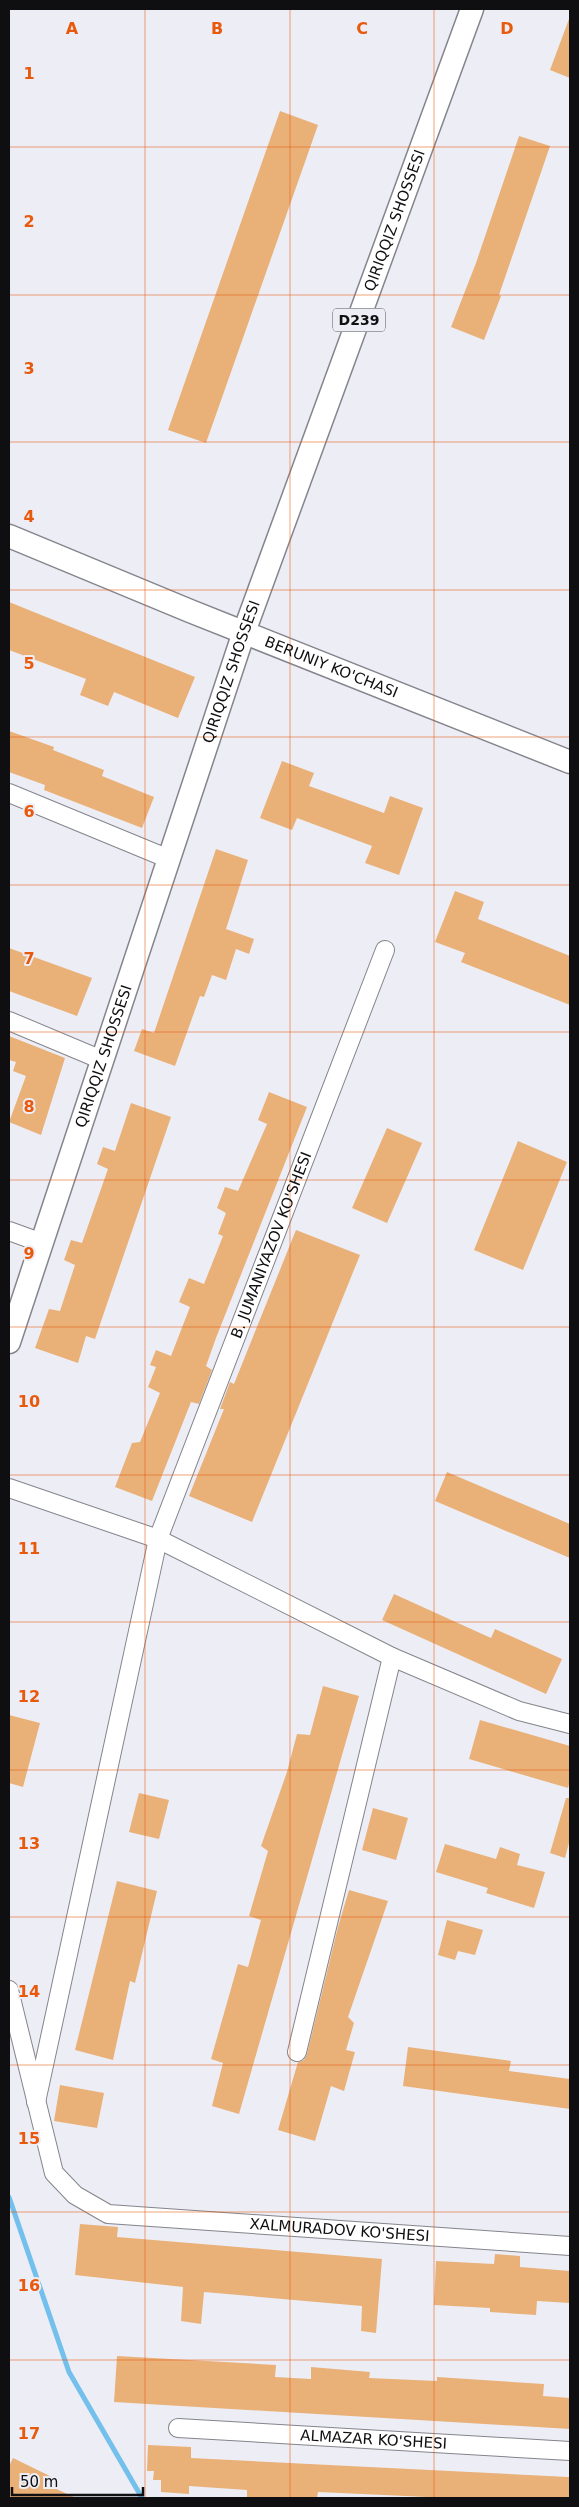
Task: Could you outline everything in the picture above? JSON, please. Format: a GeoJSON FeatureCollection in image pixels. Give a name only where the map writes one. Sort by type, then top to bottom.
{"type":"FeatureCollection","features":[{"type":"Feature","properties":{"kind":"main road","name":"QIRIQQIZ SHOSSESI"},"geometry":{"type":"LineString","coordinates":[[9,1342],[244,632],[472,9]]}},
{"type":"Feature","properties":{"kind":"main road","name":"BERUNIY KO'CHASI"},"geometry":{"type":"LineString","coordinates":[[9,536],[570,762]]}},
{"type":"Feature","properties":{"kind":"street"},"geometry":{"type":"LineString","coordinates":[[9,793],[169,859]]}},
{"type":"Feature","properties":{"kind":"street","name":"B. JUMANIYAZOV KO'SHESI"},"geometry":{"type":"LineString","coordinates":[[36,2102],[158,1539],[385,950]]}},
{"type":"Feature","properties":{"kind":"street"},"geometry":{"type":"LineString","coordinates":[[9,1021],[102,1060]]}},
{"type":"Feature","properties":{"kind":"street"},"geometry":{"type":"LineString","coordinates":[[9,1231],[42,1243]]}},
{"type":"Feature","properties":{"kind":"street"},"geometry":{"type":"LineString","coordinates":[[9,1488],[158,1539],[392,1657],[519,1711],[570,1724]]}},
{"type":"Feature","properties":{"kind":"street"},"geometry":{"type":"LineString","coordinates":[[297,2052],[392,1657]]}},
{"type":"Feature","properties":{"kind":"street"},"geometry":{"type":"LineString","coordinates":[[9,1990],[36,2102]]}},
{"type":"Feature","properties":{"kind":"street","name":"XALMURADOV KO'SHESI"},"geometry":{"type":"LineString","coordinates":[[36,2102],[54,2173],[75,2195],[108,2214],[570,2246]]}},
{"type":"Feature","properties":{"kind":"street","name":"ALMAZAR KO'SHESI"},"geometry":{"type":"LineString","coordinates":[[178,2428],[570,2451]]}},
{"type":"Feature","properties":{"kind":"building"},"geometry":{"type":"Polygon","coordinates":[[[570,19],[570,78],[550,70],[570,19]]]}},
{"type":"Feature","properties":{"kind":"building"},"geometry":{"type":"Polygon","coordinates":[[[280,111],[318,125],[206,443],[168,430],[280,111]]]}},
{"type":"Feature","properties":{"kind":"building"},"geometry":{"type":"Polygon","coordinates":[[[519,136],[550,146],[499,295],[501,296],[484,340],[451,327],[476,263],[519,136]]]}},
{"type":"Feature","properties":{"kind":"building"},"geometry":{"type":"Polygon","coordinates":[[[9,602],[195,677],[178,718],[114,692],[108,706],[80,695],[86,679],[9,650],[9,602]]]}},
{"type":"Feature","properties":{"kind":"building"},"geometry":{"type":"Polygon","coordinates":[[[9,731],[54,747],[53,750],[104,770],[102,776],[154,797],[142,828],[44,790],[45,785],[9,772],[9,731]]]}},
{"type":"Feature","properties":{"kind":"building"},"geometry":{"type":"Polygon","coordinates":[[[282,761],[314,773],[309,786],[384,813],[390,796],[423,808],[399,875],[365,863],[372,846],[297,818],[292,830],[260,818],[282,761]]]}},
{"type":"Feature","properties":{"kind":"building"},"geometry":{"type":"Polygon","coordinates":[[[216,849],[248,860],[226,929],[254,939],[249,954],[236,949],[226,980],[212,975],[204,997],[200,996],[175,1066],[134,1051],[142,1029],[154,1033],[216,849]]]}},
{"type":"Feature","properties":{"kind":"building"},"geometry":{"type":"Polygon","coordinates":[[[455,891],[484,902],[478,919],[570,956],[570,1005],[461,962],[465,953],[435,942],[455,891]]]}},
{"type":"Feature","properties":{"kind":"building"},"geometry":{"type":"Polygon","coordinates":[[[9,948],[92,978],[77,1016],[9,991],[9,948]]]}},
{"type":"Feature","properties":{"kind":"building"},"geometry":{"type":"Polygon","coordinates":[[[9,1036],[65,1058],[41,1135],[9,1122],[26,1076],[13,1071],[16,1062],[9,1060],[9,1036]]]}},
{"type":"Feature","properties":{"kind":"building"},"geometry":{"type":"Polygon","coordinates":[[[269,1092],[307,1107],[216,1338],[206,1366],[212,1370],[199,1404],[191,1402],[152,1501],[115,1487],[132,1443],[140,1442],[160,1393],[148,1387],[156,1367],[150,1365],[156,1350],[171,1356],[190,1307],[179,1302],[189,1278],[204,1284],[223,1236],[218,1234],[226,1213],[217,1208],[225,1187],[238,1191],[267,1124],[258,1120],[269,1092]]]}},
{"type":"Feature","properties":{"kind":"building"},"geometry":{"type":"Polygon","coordinates":[[[131,1103],[171,1117],[95,1339],[86,1336],[78,1363],[35,1348],[49,1309],[60,1311],[75,1265],[64,1260],[71,1240],[82,1243],[108,1169],[97,1164],[103,1147],[115,1151],[131,1103]]]}},
{"type":"Feature","properties":{"kind":"building"},"geometry":{"type":"Polygon","coordinates":[[[387,1128],[422,1143],[387,1223],[352,1208],[387,1128]]]}},
{"type":"Feature","properties":{"kind":"building"},"geometry":{"type":"Polygon","coordinates":[[[518,1141],[567,1162],[523,1270],[474,1250],[518,1141]]]}},
{"type":"Feature","properties":{"kind":"building"},"geometry":{"type":"Polygon","coordinates":[[[296,1230],[360,1255],[252,1522],[189,1496],[224,1409],[220,1409],[230,1382],[234,1384],[296,1230]]]}},
{"type":"Feature","properties":{"kind":"building"},"geometry":{"type":"Polygon","coordinates":[[[447,1472],[570,1524],[570,1558],[435,1501],[447,1472]]]}},
{"type":"Feature","properties":{"kind":"building"},"geometry":{"type":"Polygon","coordinates":[[[394,1594],[491,1638],[495,1629],[562,1659],[546,1694],[382,1620],[394,1594]]]}},
{"type":"Feature","properties":{"kind":"building"},"geometry":{"type":"Polygon","coordinates":[[[323,1686],[359,1696],[239,2114],[212,2106],[223,2063],[211,2059],[238,1964],[248,1967],[261,1920],[249,1916],[268,1851],[261,1846],[287,1772],[297,1734],[310,1735],[323,1686]]]}},
{"type":"Feature","properties":{"kind":"building"},"geometry":{"type":"Polygon","coordinates":[[[9,1715],[40,1723],[23,1787],[9,1783],[9,1715]]]}},
{"type":"Feature","properties":{"kind":"building"},"geometry":{"type":"Polygon","coordinates":[[[480,1720],[570,1746],[570,1780],[568,1788],[469,1759],[480,1720]]]}},
{"type":"Feature","properties":{"kind":"building"},"geometry":{"type":"Polygon","coordinates":[[[139,1793],[169,1800],[159,1839],[129,1832],[139,1793]]]}},
{"type":"Feature","properties":{"kind":"building"},"geometry":{"type":"Polygon","coordinates":[[[566,1798],[570,1798],[570,1839],[565,1858],[550,1853],[566,1798]]]}},
{"type":"Feature","properties":{"kind":"building"},"geometry":{"type":"Polygon","coordinates":[[[373,1808],[408,1818],[396,1860],[362,1850],[373,1808]]]}},
{"type":"Feature","properties":{"kind":"building"},"geometry":{"type":"Polygon","coordinates":[[[445,1844],[496,1859],[500,1847],[520,1854],[517,1865],[545,1872],[534,1908],[486,1893],[488,1888],[436,1872],[445,1844]]]}},
{"type":"Feature","properties":{"kind":"building"},"geometry":{"type":"Polygon","coordinates":[[[117,1881],[157,1891],[135,1983],[130,1981],[113,2060],[75,2050],[117,1881]]]}},
{"type":"Feature","properties":{"kind":"building"},"geometry":{"type":"Polygon","coordinates":[[[349,1890],[388,1901],[348,2017],[354,2023],[346,2050],[355,2052],[344,2091],[331,2086],[315,2141],[278,2130],[298,2062],[304,2060],[307,2054],[349,1890]]]}},
{"type":"Feature","properties":{"kind":"building"},"geometry":{"type":"Polygon","coordinates":[[[447,1920],[483,1930],[475,1955],[458,1951],[455,1960],[438,1955],[447,1920]]]}},
{"type":"Feature","properties":{"kind":"building"},"geometry":{"type":"Polygon","coordinates":[[[408,2047],[511,2061],[509,2071],[570,2079],[570,2109],[403,2086],[408,2047]]]}},
{"type":"Feature","properties":{"kind":"building"},"geometry":{"type":"Polygon","coordinates":[[[60,2085],[104,2093],[97,2128],[54,2121],[60,2085]]]}},
{"type":"Feature","properties":{"kind":"building"},"geometry":{"type":"Polygon","coordinates":[[[80,2224],[118,2227],[117,2237],[382,2259],[376,2333],[361,2331],[362,2306],[204,2292],[201,2324],[181,2321],[183,2287],[75,2275],[80,2224]]]}},
{"type":"Feature","properties":{"kind":"building"},"geometry":{"type":"Polygon","coordinates":[[[495,2254],[520,2256],[520,2267],[570,2271],[570,2303],[537,2301],[536,2315],[490,2312],[490,2308],[434,2305],[436,2261],[494,2264],[495,2254]]]}},
{"type":"Feature","properties":{"kind":"building"},"geometry":{"type":"Polygon","coordinates":[[[117,2356],[276,2365],[275,2377],[311,2379],[311,2367],[370,2372],[369,2378],[437,2381],[437,2377],[544,2384],[543,2396],[570,2398],[570,2429],[114,2402],[117,2356]]]}},
{"type":"Feature","properties":{"kind":"building"},"geometry":{"type":"Polygon","coordinates":[[[148,2445],[191,2447],[191,2458],[570,2477],[570,2498],[449,2498],[318,2492],[317,2498],[247,2498],[247,2490],[189,2486],[189,2494],[161,2492],[161,2480],[153,2480],[154,2471],[147,2471],[148,2445]]]}},
{"type":"Feature","properties":{"kind":"building"},"geometry":{"type":"Polygon","coordinates":[[[13,2458],[54,2478],[50,2486],[76,2498],[9,2498],[9,2466],[13,2458]]]}},
{"type":"Feature","properties":{"kind":"waterway"},"geometry":{"type":"LineString","coordinates":[[9,2197],[69,2372],[142,2498]]}}]}
